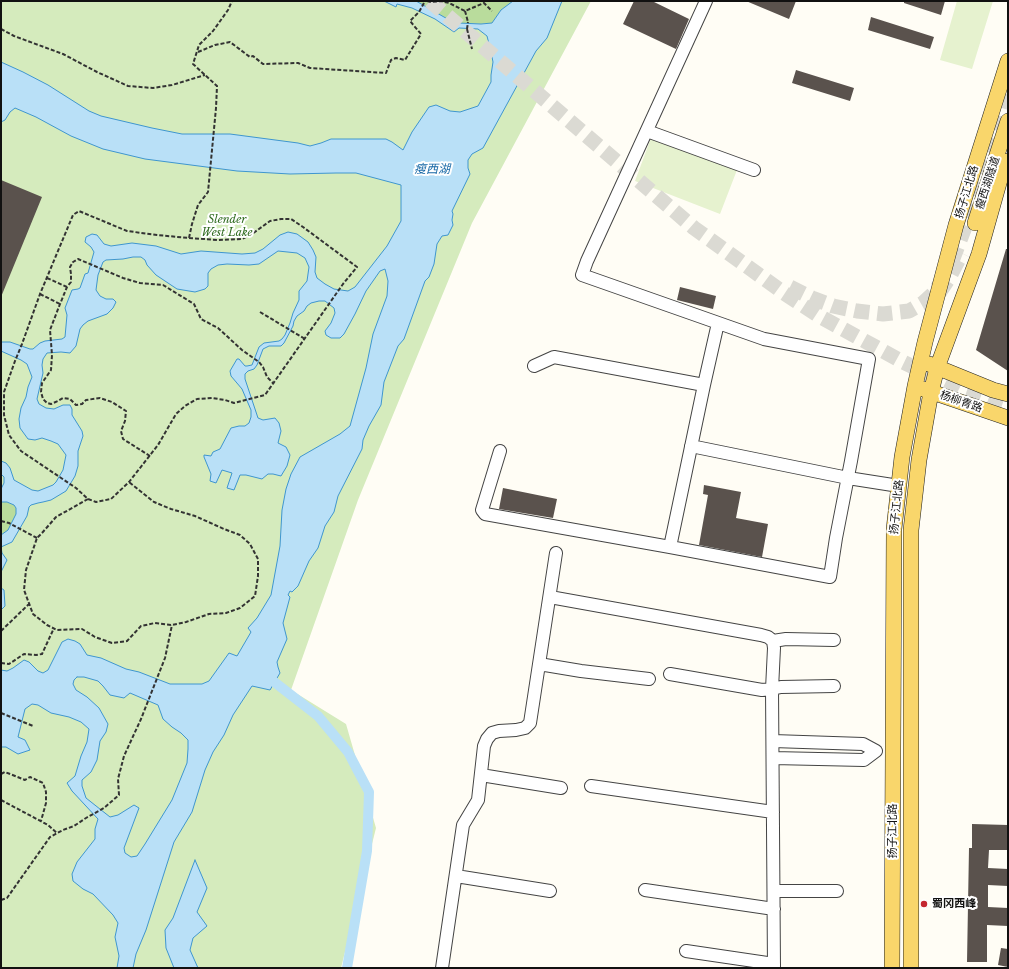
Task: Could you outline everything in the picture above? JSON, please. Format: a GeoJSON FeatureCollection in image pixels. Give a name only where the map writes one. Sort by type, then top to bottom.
{"type":"FeatureCollection","features":[{"type":"Feature","properties":{"kind":"main road","name":"扬子江北路"},"geometry":{"type":"LineString","coordinates":[[892,968],[894,529],[902,457],[921,360],[956,225],[1008,61]]}},
{"type":"Feature","properties":{"kind":"main road","name":"瘦西湖隧道"},"geometry":{"type":"LineString","coordinates":[[975,223],[1008,121]]}},
{"type":"Feature","properties":{"kind":"main road","name":"扬子江北路"},"geometry":{"type":"LineString","coordinates":[[911,968],[911,530],[919,460],[931,392],[937,368],[979,254],[1001,176],[1008,161]]}},
{"type":"Feature","properties":{"kind":"main road","name":"杨柳青路"},"geometry":{"type":"LineString","coordinates":[[921,360],[937,368],[993,390],[1008,394]]}},
{"type":"Feature","properties":{"kind":"main road","name":"杨柳青路"},"geometry":{"type":"LineString","coordinates":[[915,386],[1008,418]]}},
{"type":"Feature","properties":{"kind":"lane"},"geometry":{"type":"LineString","coordinates":[[500,451],[482,510],[485,514],[830,577],[869,359],[764,339],[582,276],[587,261],[706,1]]}},
{"type":"Feature","properties":{"kind":"lane"},"geometry":{"type":"LineString","coordinates":[[647,131],[754,170]]}},
{"type":"Feature","properties":{"kind":"lane"},"geometry":{"type":"LineString","coordinates":[[670,547],[718,323]]}},
{"type":"Feature","properties":{"kind":"lane"},"geometry":{"type":"LineString","coordinates":[[534,366],[554,358],[704,385]]}},
{"type":"Feature","properties":{"kind":"lane"},"geometry":{"type":"LineString","coordinates":[[691,446],[848,478],[899,486]]}},
{"type":"Feature","properties":{"kind":"lane"},"geometry":{"type":"LineString","coordinates":[[442,968],[463,825],[478,800],[484,746],[492,733],[525,728],[530,723],[556,553]]}},
{"type":"Feature","properties":{"kind":"lane"},"geometry":{"type":"LineString","coordinates":[[550,597],[761,635],[768,637],[773,641],[774,966],[686,951]]}},
{"type":"Feature","properties":{"kind":"lane"},"geometry":{"type":"LineString","coordinates":[[773,641],[786,639],[834,640]]}},
{"type":"Feature","properties":{"kind":"lane"},"geometry":{"type":"LineString","coordinates":[[539,664],[581,671],[649,679]]}},
{"type":"Feature","properties":{"kind":"lane"},"geometry":{"type":"LineString","coordinates":[[670,674],[762,690],[781,687],[834,686]]}},
{"type":"Feature","properties":{"kind":"lane"},"geometry":{"type":"LineString","coordinates":[[773,741],[863,744],[876,751],[864,760],[773,758]]}},
{"type":"Feature","properties":{"kind":"lane"},"geometry":{"type":"LineString","coordinates":[[481,775],[561,788]]}},
{"type":"Feature","properties":{"kind":"lane"},"geometry":{"type":"LineString","coordinates":[[591,786],[773,812]]}},
{"type":"Feature","properties":{"kind":"lane"},"geometry":{"type":"LineString","coordinates":[[456,876],[550,891]]}},
{"type":"Feature","properties":{"kind":"lane"},"geometry":{"type":"LineString","coordinates":[[645,890],[774,910]]}},
{"type":"Feature","properties":{"kind":"lane"},"geometry":{"type":"LineString","coordinates":[[774,891],[837,891]]}},
{"type":"Feature","properties":{"kind":"path"},"geometry":{"type":"LineString","coordinates":[[189,238],[198,205],[208,192],[216,108],[216,86],[193,64],[199,45],[217,25],[228,10],[232,1]]}},
{"type":"Feature","properties":{"kind":"path"},"geometry":{"type":"LineString","coordinates":[[197,52],[214,45],[230,42],[250,56],[254,56],[263,64],[298,63],[310,68],[386,73],[391,60],[396,58],[405,60],[421,34],[410,20],[419,12],[426,1],[441,1],[449,3],[465,11],[468,22],[467,29],[472,49]]}},
{"type":"Feature","properties":{"kind":"path"},"geometry":{"type":"LineString","coordinates":[[465,11],[484,3],[492,11]]}},
{"type":"Feature","properties":{"kind":"path"},"geometry":{"type":"LineString","coordinates":[[1,29],[14,36],[63,54],[128,86],[153,88],[172,85],[205,75]]}},
{"type":"Feature","properties":{"kind":"path"},"geometry":{"type":"LineString","coordinates":[[79,211],[128,231],[189,238],[218,240],[242,239],[270,222],[281,219],[290,219],[303,226],[357,267],[266,395],[234,403],[212,398],[198,399],[185,406],[176,414],[158,445],[129,482],[111,499],[96,502],[88,499],[76,488],[21,451],[9,435],[4,415],[4,392],[46,278],[73,215],[79,211]]}},
{"type":"Feature","properties":{"kind":"path"},"geometry":{"type":"LineString","coordinates":[[150,456],[123,439],[121,431],[125,421],[126,411],[112,402],[100,398],[86,400],[82,404],[76,405],[70,399],[63,398],[52,404],[47,404],[41,392],[42,383],[51,370],[52,354],[50,330],[67,287],[71,282],[70,267],[73,262],[78,259],[123,278],[140,283],[163,285],[194,304],[201,319],[218,328],[242,350],[259,362],[267,377],[274,384]]}},
{"type":"Feature","properties":{"kind":"path"},"geometry":{"type":"LineString","coordinates":[[46,278],[67,287]]}},
{"type":"Feature","properties":{"kind":"path"},"geometry":{"type":"LineString","coordinates":[[40,294],[60,304]]}},
{"type":"Feature","properties":{"kind":"path"},"geometry":{"type":"LineString","coordinates":[[260,312],[305,339]]}},
{"type":"Feature","properties":{"kind":"path"},"geometry":{"type":"LineString","coordinates":[[88,499],[56,517],[37,538],[26,570],[24,590],[29,604],[33,614],[47,625],[57,630],[82,629],[95,638],[112,643],[127,641],[141,626],[155,623],[172,625],[209,614],[226,613],[240,608],[255,596],[258,576],[258,559],[250,544],[240,535],[195,516],[154,502],[129,482]]}},
{"type":"Feature","properties":{"kind":"path"},"geometry":{"type":"LineString","coordinates":[[1,521],[9,523],[37,538]]}},
{"type":"Feature","properties":{"kind":"path"},"geometry":{"type":"LineString","coordinates":[[1,631],[29,604]]}},
{"type":"Feature","properties":{"kind":"path"},"geometry":{"type":"LineString","coordinates":[[1,900],[7,898],[50,837],[74,826],[104,808],[119,795],[118,779],[124,756],[142,719],[165,658],[172,625]]}},
{"type":"Feature","properties":{"kind":"path"},"geometry":{"type":"LineString","coordinates":[[1,663],[9,664],[24,654],[42,654],[54,628]]}},
{"type":"Feature","properties":{"kind":"path"},"geometry":{"type":"LineString","coordinates":[[1,713],[33,726]]}},
{"type":"Feature","properties":{"kind":"path"},"geometry":{"type":"LineString","coordinates":[[1,779],[1,773],[5,772],[25,780],[30,777],[43,783],[46,792],[46,803],[41,821]]}},
{"type":"Feature","properties":{"kind":"path"},"geometry":{"type":"LineString","coordinates":[[1,800],[48,825],[56,833]]}},
{"type":"Feature","properties":{"kind":"green space","name":"Slender West Lake"},"geometry":{"type":"Polygon","coordinates":[[[1,1],[591,1],[472,223],[358,500],[291,690],[346,724],[376,828],[341,968],[1,968],[1,1]]]}},
{"type":"Feature","properties":{"kind":"green space"},"geometry":{"type":"Polygon","coordinates":[[[416,1],[513,1],[501,10],[492,23],[481,24],[458,23],[451,21],[416,1]]]}},
{"type":"Feature","properties":{"kind":"green space"},"geometry":{"type":"Polygon","coordinates":[[[957,1],[993,1],[972,69],[940,60],[957,1]]]}},
{"type":"Feature","properties":{"kind":"green space"},"geometry":{"type":"Polygon","coordinates":[[[651,138],[737,170],[720,214],[635,181],[651,138]]]}},
{"type":"Feature","properties":{"kind":"green space"},"geometry":{"type":"Polygon","coordinates":[[[1,502],[14,505],[16,508],[16,514],[8,530],[1,535],[1,502]]]}},
{"type":"Feature","properties":{"kind":"water","name":"瘦西湖"},"geometry":{"type":"Polygon","coordinates":[[[384,1],[416,1],[451,21],[458,23],[481,24],[492,23],[501,10],[513,1],[562,1],[547,38],[536,51],[483,148],[472,154],[468,160],[470,174],[452,211],[453,225],[448,235],[442,236],[437,244],[434,264],[429,277],[425,281],[404,339],[398,346],[384,382],[381,405],[369,426],[363,440],[362,449],[338,496],[334,512],[325,526],[318,548],[309,561],[298,586],[292,592],[290,591],[288,595],[290,597],[283,623],[287,639],[277,662],[280,673],[270,690],[252,686],[233,715],[224,735],[213,752],[205,770],[192,812],[174,842],[146,930],[136,954],[133,968],[117,968],[119,956],[115,937],[118,923],[113,915],[93,894],[83,889],[73,881],[72,874],[77,862],[95,839],[95,829],[98,819],[72,791],[67,783],[75,776],[87,742],[89,729],[81,722],[69,717],[51,713],[38,705],[32,704],[25,709],[18,737],[25,740],[30,750],[18,754],[6,747],[1,747],[1,670],[7,671],[24,660],[43,673],[48,670],[62,642],[68,639],[80,644],[87,655],[101,658],[126,669],[139,672],[170,684],[202,684],[209,681],[229,653],[237,656],[251,632],[248,628],[257,618],[271,595],[280,546],[282,510],[286,489],[291,474],[300,457],[340,434],[350,426],[366,368],[373,334],[387,296],[388,281],[385,269],[380,271],[366,291],[344,334],[340,338],[331,338],[326,335],[325,331],[331,323],[335,313],[334,308],[325,301],[311,303],[297,316],[284,343],[281,346],[269,346],[263,349],[257,365],[254,369],[245,374],[245,379],[258,418],[263,420],[275,418],[279,423],[281,431],[278,443],[286,447],[290,455],[287,466],[281,476],[268,474],[262,479],[240,475],[234,490],[227,488],[232,473],[222,470],[216,483],[210,481],[211,474],[204,455],[211,456],[213,452],[220,449],[231,428],[245,426],[249,423],[251,410],[242,389],[231,376],[230,371],[237,359],[239,359],[245,366],[252,365],[259,347],[264,343],[279,341],[285,335],[299,300],[299,291],[307,281],[309,267],[305,258],[297,253],[278,251],[259,264],[218,265],[211,269],[208,273],[208,286],[205,289],[195,292],[177,289],[156,275],[141,257],[106,260],[103,262],[98,275],[96,290],[100,296],[106,299],[113,299],[116,302],[107,314],[88,321],[83,325],[80,329],[76,346],[70,353],[47,353],[43,359],[43,373],[37,399],[39,404],[46,408],[54,409],[63,405],[70,405],[72,409],[72,415],[82,431],[83,436],[78,451],[78,466],[75,476],[66,491],[51,500],[31,505],[29,507],[27,516],[12,542],[1,547],[1,535],[8,530],[16,514],[16,508],[14,505],[7,502],[1,502],[1,489],[4,483],[4,477],[1,474],[1,461],[6,463],[10,468],[14,480],[32,490],[38,491],[53,485],[56,482],[63,470],[66,455],[58,444],[51,441],[42,438],[35,440],[28,439],[20,428],[19,419],[21,408],[32,377],[27,364],[1,351],[1,342],[10,342],[33,349],[45,341],[62,339],[65,337],[67,315],[65,308],[72,290],[80,288],[85,274],[88,273],[94,252],[85,242],[86,237],[92,234],[97,235],[104,244],[111,246],[132,243],[156,246],[181,254],[201,251],[242,254],[255,253],[263,249],[280,235],[288,232],[297,234],[308,242],[316,257],[315,272],[317,278],[334,289],[348,291],[355,287],[387,246],[401,221],[401,185],[356,173],[290,174],[237,171],[145,159],[103,149],[71,136],[36,117],[15,108],[10,112],[5,120],[1,122],[1,62],[48,85],[89,111],[101,116],[152,128],[182,134],[230,134],[310,146],[331,139],[386,139],[403,150],[412,132],[429,107],[436,105],[450,111],[460,112],[478,106],[491,82],[493,62],[487,36],[478,29],[459,28],[454,32],[435,19],[412,8],[397,4],[396,7],[384,1]],[[77,677],[74,680],[73,684],[76,690],[87,697],[99,708],[108,724],[106,732],[100,741],[97,760],[91,772],[82,780],[82,786],[86,798],[110,817],[118,815],[134,805],[139,808],[124,848],[125,853],[131,857],[137,856],[172,800],[187,763],[188,740],[163,719],[158,705],[130,693],[124,698],[110,695],[98,681],[84,677],[77,677]]]}},
{"type":"Feature","properties":{"kind":"water"},"geometry":{"type":"Polygon","coordinates":[[[1,547],[2,553],[7,560],[1,572],[1,547]]]}},
{"type":"Feature","properties":{"kind":"water"},"geometry":{"type":"Polygon","coordinates":[[[1,588],[4,590],[5,606],[1,610],[1,588]]]}},
{"type":"Feature","properties":{"kind":"water"},"geometry":{"type":"Polygon","coordinates":[[[195,860],[207,888],[197,912],[207,926],[193,938],[190,950],[198,968],[174,968],[166,948],[165,930],[173,918],[195,860]]]}},
{"type":"Feature","properties":{"kind":"building"},"geometry":{"type":"Polygon","coordinates":[[[634,1],[652,1],[689,19],[676,49],[623,24],[634,1]]]}},
{"type":"Feature","properties":{"kind":"building"},"geometry":{"type":"Polygon","coordinates":[[[746,1],[796,1],[789,19],[746,1]]]}},
{"type":"Feature","properties":{"kind":"building"},"geometry":{"type":"Polygon","coordinates":[[[904,1],[945,1],[941,15],[904,3],[904,1]]]}},
{"type":"Feature","properties":{"kind":"building"},"geometry":{"type":"Polygon","coordinates":[[[871,17],[934,37],[930,49],[868,30],[871,17]]]}},
{"type":"Feature","properties":{"kind":"building"},"geometry":{"type":"Polygon","coordinates":[[[796,70],[854,88],[850,101],[792,83],[796,70]]]}},
{"type":"Feature","properties":{"kind":"building"},"geometry":{"type":"Polygon","coordinates":[[[1,180],[42,197],[1,297],[1,180]]]}},
{"type":"Feature","properties":{"kind":"building"},"geometry":{"type":"Polygon","coordinates":[[[1006,249],[1008,249],[1008,371],[976,350],[1006,249]]]}},
{"type":"Feature","properties":{"kind":"building"},"geometry":{"type":"Polygon","coordinates":[[[680,287],[716,296],[713,309],[677,300],[680,287]]]}},
{"type":"Feature","properties":{"kind":"building"},"geometry":{"type":"Polygon","coordinates":[[[704,485],[741,492],[736,518],[768,524],[762,557],[699,545],[708,495],[703,494],[704,485]]]}},
{"type":"Feature","properties":{"kind":"building"},"geometry":{"type":"Polygon","coordinates":[[[503,488],[557,499],[553,518],[499,509],[503,488]]]}},
{"type":"Feature","properties":{"kind":"building"},"geometry":{"type":"Polygon","coordinates":[[[972,824],[1008,825],[1008,850],[989,850],[988,868],[1008,869],[1008,886],[988,885],[988,907],[1008,908],[1008,926],[987,925],[987,962],[967,962],[969,848],[972,848],[972,824]]]}},
{"type":"Feature","properties":{"kind":"building"},"geometry":{"type":"Polygon","coordinates":[[[1001,948],[1008,949],[1008,967],[998,965],[1001,948]]]}},
{"type":"Feature","properties":{"kind":"waterway"},"geometry":{"type":"LineString","coordinates":[[264,674],[318,716],[348,752],[369,792],[367,851],[347,968]]}},
{"type":"Feature","properties":{"kind":"tunnel"},"geometry":{"type":"LineString","coordinates":[[430,1],[694,228],[784,293],[819,316],[903,362],[959,389],[1008,407]]}},
{"type":"Feature","properties":{"kind":"tunnel"},"geometry":{"type":"LineString","coordinates":[[952,261],[968,219],[1008,89]]}},
{"type":"Feature","properties":{"kind":"tunnel"},"geometry":{"type":"LineString","coordinates":[[939,293],[962,253]]}},
{"type":"Feature","properties":{"kind":"tunnel"},"geometry":{"type":"LineString","coordinates":[[790,287],[833,306],[883,314],[909,311],[923,303],[935,292],[941,282]]}},
{"type":"Feature","properties":{"kind":"place","name":"蜀冈西峰"},"geometry":{"type":"Point","coordinates":[924,904]}}]}
